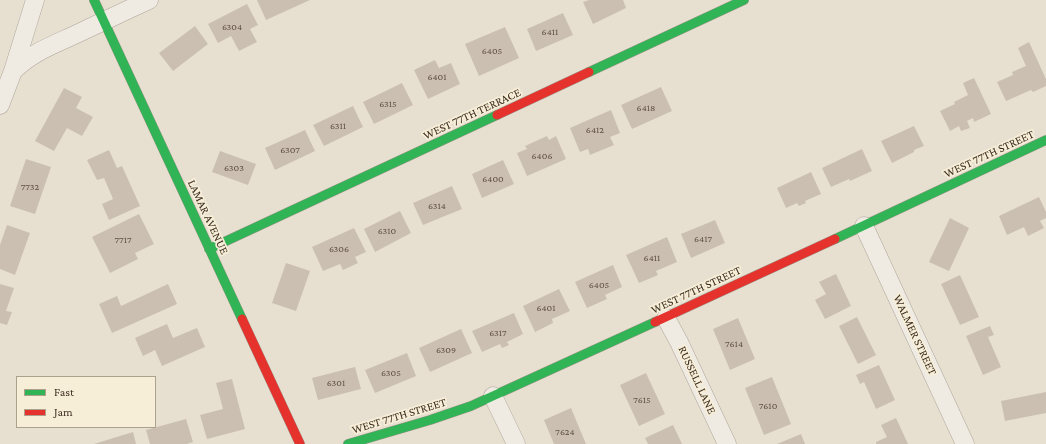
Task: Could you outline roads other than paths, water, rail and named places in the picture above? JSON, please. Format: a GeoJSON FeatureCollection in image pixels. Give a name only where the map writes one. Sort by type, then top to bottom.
{"type":"FeatureCollection","features":[{"type":"Feature","properties":{"kind":"street"},"geometry":{"type":"LineString","coordinates":[[0,105],[13,71],[35,0]]}},
{"type":"Feature","properties":{"kind":"street","name":"LAMAR AVENUE"},"geometry":{"type":"LineString","coordinates":[[94,0],[300,444]]}},
{"type":"Feature","properties":{"kind":"street"},"geometry":{"type":"LineString","coordinates":[[13,71],[22,62],[35,53],[149,0]]}},
{"type":"Feature","properties":{"kind":"street","name":"WEST 77TH TERRACE"},"geometry":{"type":"LineString","coordinates":[[209,249],[744,0]]}},
{"type":"Feature","properties":{"kind":"street","name":"WEST 77TH STREET"},"geometry":{"type":"LineString","coordinates":[[348,444],[430,420],[471,406],[666,318],[1046,140]]}},
{"type":"Feature","properties":{"kind":"street","name":"WALMER STREET"},"geometry":{"type":"LineString","coordinates":[[864,226],[965,444]]}},
{"type":"Feature","properties":{"kind":"street","name":"RUSSELL LANE"},"geometry":{"type":"LineString","coordinates":[[666,318],[679,342],[727,444]]}},
{"type":"Feature","properties":{"kind":"street"},"geometry":{"type":"LineString","coordinates":[[493,396],[516,444]]}}]}
